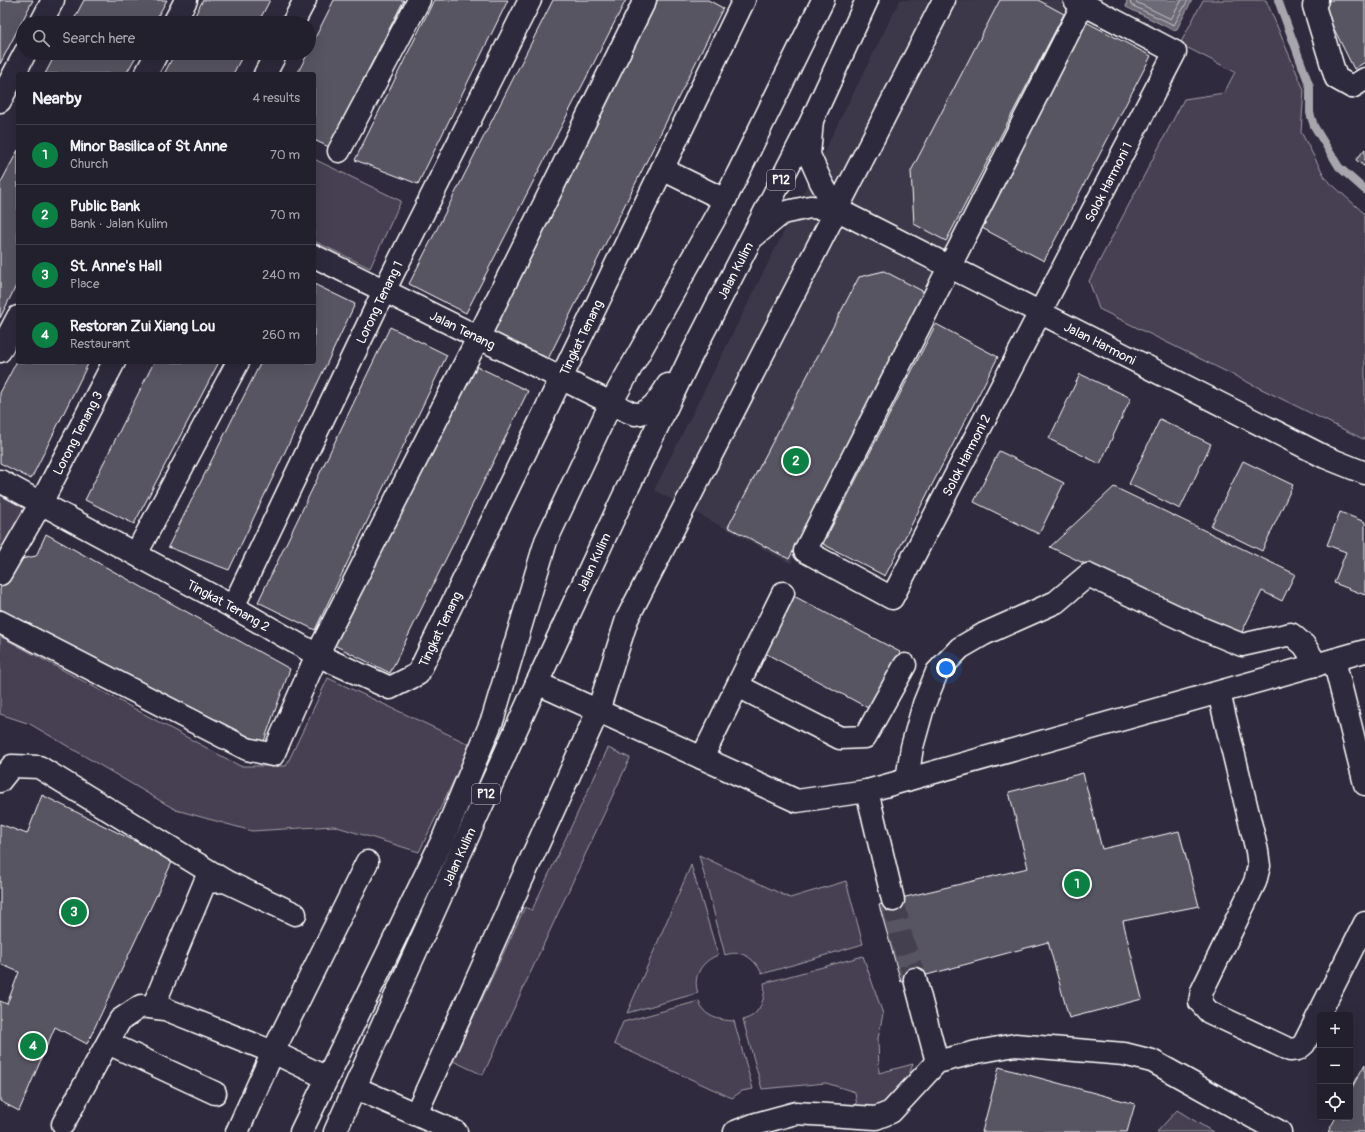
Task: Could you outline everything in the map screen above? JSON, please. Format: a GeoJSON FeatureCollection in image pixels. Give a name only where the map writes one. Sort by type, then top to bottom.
{"type":"FeatureCollection","features":[{"type":"Feature","properties":{"kind":"street"},"geometry":{"type":"LineString","coordinates":[[45,16],[53,0]]}},
{"type":"Feature","properties":{"kind":"street"},"geometry":{"type":"LineString","coordinates":[[178,16],[186,0]]}},
{"type":"Feature","properties":{"kind":"street"},"geometry":{"type":"LineString","coordinates":[[296,16],[305,0]]}},
{"type":"Feature","properties":{"kind":"street"},"geometry":{"type":"LineString","coordinates":[[339,151],[420,0]]}},
{"type":"Feature","properties":{"kind":"street","name":"Lorong Tenang 1"},"geometry":{"type":"LineString","coordinates":[[233,607],[384,291],[530,0]]}},
{"type":"Feature","properties":{"kind":"street"},"geometry":{"type":"LineString","coordinates":[[0,622],[247,749],[272,755],[317,655],[478,338],[645,0]]}},
{"type":"Feature","properties":{"kind":"street","name":"Tingkat Tenang"},"geometry":{"type":"LineString","coordinates":[[418,674],[744,0]]}},
{"type":"Feature","properties":{"kind":"street","name":"Jalan Kulim"},"geometry":{"type":"LineString","coordinates":[[301,1132],[443,839],[493,718],[546,541],[611,404],[725,200],[823,0]]}},
{"type":"Feature","properties":{"kind":"street","name":"Jalan Kulim"},"geometry":{"type":"LineString","coordinates":[[335,1132],[536,683],[621,502],[690,358],[812,120],[867,0]]}},
{"type":"Feature","properties":{"kind":"street"},"geometry":{"type":"LineString","coordinates":[[416,1114],[598,711],[627,619],[944,0]]}},
{"type":"Feature","properties":{"kind":"street"},"geometry":{"type":"LineString","coordinates":[[1317,0],[1314,6],[1336,78],[1352,87],[1365,79]]}},
{"type":"Feature","properties":{"kind":"street"},"geometry":{"type":"LineString","coordinates":[[950,267],[1081,1]]}},
{"type":"Feature","properties":{"kind":"street","name":"Solok Harmoni 1"},"geometry":{"type":"LineString","coordinates":[[1040,312],[1175,52],[1081,1]]}},
{"type":"Feature","properties":{"kind":"street"},"geometry":{"type":"LineString","coordinates":[[17,72],[22,60]]}},
{"type":"Feature","properties":{"kind":"street"},"geometry":{"type":"LineString","coordinates":[[147,72],[153,60]]}},
{"type":"Feature","properties":{"kind":"street"},"geometry":{"type":"LineString","coordinates":[[266,72],[272,60]]}},
{"type":"Feature","properties":{"kind":"street"},"geometry":{"type":"LineString","coordinates":[[5,102],[16,75]]}},
{"type":"Feature","properties":{"kind":"street"},"geometry":{"type":"LineString","coordinates":[[812,120],[809,155],[821,182],[836,209]]}},
{"type":"Feature","properties":{"kind":"street"},"geometry":{"type":"LineString","coordinates":[[662,169],[725,200]]}},
{"type":"Feature","properties":{"kind":"street"},"geometry":{"type":"LineString","coordinates":[[752,238],[782,213],[810,207],[836,209]]}},
{"type":"Feature","properties":{"kind":"street","name":"Jalan Harmoni"},"geometry":{"type":"LineString","coordinates":[[836,209],[1325,457],[1365,473]]}},
{"type":"Feature","properties":{"kind":"street","name":"Jalan Tenang"},"geometry":{"type":"LineString","coordinates":[[316,257],[611,404],[635,414],[644,412],[655,403],[675,375],[690,358]]}},
{"type":"Feature","properties":{"kind":"street","name":"Solok Harmoni 2"},"geometry":{"type":"LineString","coordinates":[[950,267],[805,551],[892,598],[1040,312]]}},
{"type":"Feature","properties":{"kind":"street"},"geometry":{"type":"LineString","coordinates":[[0,351],[16,321]]}},
{"type":"Feature","properties":{"kind":"street","name":"Lorong Tenang 3"},"geometry":{"type":"LineString","coordinates":[[0,574],[41,503],[113,364]]}},
{"type":"Feature","properties":{"kind":"street"},"geometry":{"type":"LineString","coordinates":[[136,554],[237,364]]}},
{"type":"Feature","properties":{"kind":"street","name":"Tingkat Tenang 2"},"geometry":{"type":"LineString","coordinates":[[0,481],[233,607],[317,655],[390,688],[418,674]]}},
{"type":"Feature","properties":{"kind":"street"},"geometry":{"type":"LineString","coordinates":[[907,780],[912,747],[920,718],[937,672],[960,648],[984,634],[1056,602],[1088,575],[1203,629],[1242,644],[1291,634],[1326,662],[1365,784]]}},
{"type":"Feature","properties":{"kind":"street"},"geometry":{"type":"LineString","coordinates":[[702,758],[783,593]]}},
{"type":"Feature","properties":{"kind":"street"},"geometry":{"type":"LineString","coordinates":[[536,683],[797,801],[867,791],[1365,651]]}},
{"type":"Feature","properties":{"kind":"street"},"geometry":{"type":"LineString","coordinates":[[738,686],[840,738],[865,737],[905,665]]}},
{"type":"Feature","properties":{"kind":"street"},"geometry":{"type":"LineString","coordinates":[[1220,693],[1257,851],[1259,866],[1255,882],[1202,991],[1200,1002],[1209,1012],[1290,1050],[1298,1050],[1304,1044],[1365,923]]}},
{"type":"Feature","properties":{"kind":"street"},"geometry":{"type":"LineString","coordinates":[[0,781],[12,766],[39,767],[225,881],[295,914]]}},
{"type":"Feature","properties":{"kind":"street"},"geometry":{"type":"LineString","coordinates":[[867,791],[893,900]]}},
{"type":"Feature","properties":{"kind":"street"},"geometry":{"type":"LineString","coordinates":[[237,1132],[273,1052],[368,862]]}},
{"type":"Feature","properties":{"kind":"street"},"geometry":{"type":"LineString","coordinates":[[153,1007],[205,882],[225,881]]}},
{"type":"Feature","properties":{"kind":"street"},"geometry":{"type":"LineString","coordinates":[[915,979],[937,1062]]}},
{"type":"Feature","properties":{"kind":"street"},"geometry":{"type":"LineString","coordinates":[[64,1124],[120,1020],[141,1006],[165,1010],[273,1052],[327,1078]]}},
{"type":"Feature","properties":{"kind":"street"},"geometry":{"type":"LineString","coordinates":[[108,1043],[215,1094]]}},
{"type":"Feature","properties":{"kind":"street"},"geometry":{"type":"LineString","coordinates":[[735,1132],[756,1124],[796,1113],[876,1118],[891,1112],[937,1062],[977,1052],[1015,1045],[1124,1054],[1152,1061],[1280,1132]]}},
{"type":"Feature","properties":{"kind":"street"},"geometry":{"type":"LineString","coordinates":[[356,1088],[456,1132]]}},
{"type":"Feature","properties":{"kind":"shaded area"},"geometry":{"type":"Polygon","coordinates":[[[900,0],[1076,0],[791,564],[654,490],[900,0]]]}},
{"type":"Feature","properties":{"kind":"shaded area"},"geometry":{"type":"Polygon","coordinates":[[[1203,0],[1266,0],[1304,90],[1301,132],[1326,179],[1365,214],[1365,438],[1363,439],[1099,309],[1089,281],[1184,99],[1224,93],[1235,72],[1180,44],[1203,0]]]}},
{"type":"Feature","properties":{"kind":"shaded area"},"geometry":{"type":"Polygon","coordinates":[[[316,160],[401,201],[370,268],[316,242],[316,160]]]}},
{"type":"Feature","properties":{"kind":"shaded area"},"geometry":{"type":"Polygon","coordinates":[[[0,495],[26,509],[0,555],[0,495]]]}},
{"type":"Feature","properties":{"kind":"shaded area"},"geometry":{"type":"Polygon","coordinates":[[[0,636],[240,766],[286,766],[328,678],[471,745],[419,852],[334,826],[252,831],[176,810],[30,724],[0,714],[0,636]]]}},
{"type":"Feature","properties":{"kind":"shaded area"},"geometry":{"type":"Polygon","coordinates":[[[608,748],[630,758],[483,1075],[453,1061],[525,907],[532,910],[608,748]]]}},
{"type":"Feature","properties":{"kind":"shaded area"},"geometry":{"type":"Polygon","coordinates":[[[699,855],[790,898],[846,881],[863,944],[762,974],[756,964],[743,954],[731,953],[725,955],[699,855]]]}},
{"type":"Feature","properties":{"kind":"shaded area"},"geometry":{"type":"Polygon","coordinates":[[[691,865],[718,955],[707,961],[697,975],[696,987],[698,993],[627,1013],[691,865]]]}},
{"type":"Feature","properties":{"kind":"shaded area"},"geometry":{"type":"Polygon","coordinates":[[[863,956],[883,1014],[878,1038],[879,1073],[913,1064],[906,1083],[882,1106],[865,1108],[857,1107],[855,1092],[826,1083],[762,1089],[743,1020],[752,1016],[761,1005],[764,996],[764,983],[863,956]]]}},
{"type":"Feature","properties":{"kind":"shaded area"},"geometry":{"type":"Polygon","coordinates":[[[699,1001],[704,1011],[712,1017],[734,1021],[753,1089],[742,1091],[732,1098],[614,1044],[623,1022],[699,1001]]]}},
{"type":"Feature","properties":{"kind":"shaded area"},"geometry":{"type":"Polygon","coordinates":[[[1177,1110],[1213,1132],[1157,1132],[1177,1110]]]}},
{"type":"Feature","properties":{"kind":"water"},"geometry":{"type":"Polygon","coordinates":[[[1127,0],[1192,0],[1177,29],[1173,30],[1126,7],[1127,0]]]}},
{"type":"Feature","properties":{"kind":"building"},"geometry":{"type":"Polygon","coordinates":[[[0,0],[33,0],[25,16],[16,16],[16,33],[0,64],[0,0]]]}},
{"type":"Feature","properties":{"kind":"building"},"geometry":{"type":"Polygon","coordinates":[[[84,0],[167,0],[158,16],[76,16],[84,0]]]}},
{"type":"Feature","properties":{"kind":"building"},"geometry":{"type":"Polygon","coordinates":[[[203,0],[270,0],[262,16],[195,16],[203,0]]]}},
{"type":"Feature","properties":{"kind":"building"},"geometry":{"type":"Polygon","coordinates":[[[334,0],[404,0],[329,147],[316,141],[316,72],[298,72],[304,60],[316,60],[316,36],[334,0]]]}},
{"type":"Feature","properties":{"kind":"building"},"geometry":{"type":"Polygon","coordinates":[[[434,0],[508,0],[418,184],[355,160],[434,0]]]}},
{"type":"Feature","properties":{"kind":"building"},"geometry":{"type":"Polygon","coordinates":[[[553,0],[626,0],[466,313],[409,284],[553,0]]]}},
{"type":"Feature","properties":{"kind":"building"},"geometry":{"type":"Polygon","coordinates":[[[654,0],[708,0],[723,8],[547,361],[489,332],[654,0]]]}},
{"type":"Feature","properties":{"kind":"building"},"geometry":{"type":"Polygon","coordinates":[[[1000,0],[1038,0],[1064,14],[946,241],[914,224],[911,171],[1000,0]]]}},
{"type":"Feature","properties":{"kind":"building"},"geometry":{"type":"Polygon","coordinates":[[[1365,0],[1365,62],[1354,69],[1320,1],[1365,0]]]}},
{"type":"Feature","properties":{"kind":"building"},"geometry":{"type":"Polygon","coordinates":[[[1086,22],[1151,56],[1044,261],[980,227],[1086,22]]]}},
{"type":"Feature","properties":{"kind":"building"},"geometry":{"type":"Polygon","coordinates":[[[52,60],[134,60],[127,72],[46,72],[52,60]]]}},
{"type":"Feature","properties":{"kind":"building"},"geometry":{"type":"Polygon","coordinates":[[[171,60],[240,60],[234,72],[165,72],[171,60]]]}},
{"type":"Feature","properties":{"kind":"building"},"geometry":{"type":"Polygon","coordinates":[[[1365,149],[1365,167],[1356,160],[1365,149]]]}},
{"type":"Feature","properties":{"kind":"building"},"geometry":{"type":"Polygon","coordinates":[[[16,154],[16,286],[0,318],[0,184],[16,154]]]}},
{"type":"Feature","properties":{"kind":"building"},"geometry":{"type":"Polygon","coordinates":[[[884,271],[928,294],[789,559],[728,527],[859,277],[884,271]]]}},
{"type":"Feature","properties":{"kind":"building"},"geometry":{"type":"Polygon","coordinates":[[[316,285],[355,304],[229,570],[168,547],[260,364],[316,364],[316,285]]]}},
{"type":"Feature","properties":{"kind":"building"},"geometry":{"type":"Polygon","coordinates":[[[936,324],[998,357],[885,576],[823,544],[936,324]]]}},
{"type":"Feature","properties":{"kind":"building"},"geometry":{"type":"Polygon","coordinates":[[[390,327],[447,355],[315,630],[258,602],[390,327]]]}},
{"type":"Feature","properties":{"kind":"building"},"geometry":{"type":"Polygon","coordinates":[[[16,363],[16,364],[88,364],[31,479],[0,463],[0,393],[16,363]]]}},
{"type":"Feature","properties":{"kind":"building"},"geometry":{"type":"Polygon","coordinates":[[[153,364],[218,364],[134,524],[85,500],[153,364]]]}},
{"type":"Feature","properties":{"kind":"building"},"geometry":{"type":"Polygon","coordinates":[[[472,364],[528,391],[390,673],[334,645],[472,364]]]}},
{"type":"Feature","properties":{"kind":"building"},"geometry":{"type":"Polygon","coordinates":[[[1080,374],[1131,398],[1100,464],[1049,439],[1080,374]]]}},
{"type":"Feature","properties":{"kind":"building"},"geometry":{"type":"Polygon","coordinates":[[[1160,419],[1211,444],[1180,509],[1129,484],[1160,419]]]}},
{"type":"Feature","properties":{"kind":"building"},"geometry":{"type":"Polygon","coordinates":[[[999,451],[1064,483],[1039,534],[974,502],[999,451]]]}},
{"type":"Feature","properties":{"kind":"building"},"geometry":{"type":"Polygon","coordinates":[[[1243,461],[1293,485],[1262,551],[1211,526],[1243,461]]]}},
{"type":"Feature","properties":{"kind":"building"},"geometry":{"type":"Polygon","coordinates":[[[1114,487],[1295,574],[1282,601],[1262,591],[1239,638],[1050,547],[1114,487]]]}},
{"type":"Feature","properties":{"kind":"building"},"geometry":{"type":"Polygon","coordinates":[[[1340,512],[1365,522],[1365,595],[1334,583],[1346,552],[1327,545],[1340,512]]]}},
{"type":"Feature","properties":{"kind":"building"},"geometry":{"type":"Polygon","coordinates":[[[46,534],[290,669],[263,744],[0,609],[0,589],[16,560],[36,556],[46,534]]]}},
{"type":"Feature","properties":{"kind":"building"},"geometry":{"type":"Polygon","coordinates":[[[790,594],[900,652],[870,709],[761,651],[790,594]]]}},
{"type":"Feature","properties":{"kind":"building"},"geometry":{"type":"Polygon","coordinates":[[[1083,773],[1102,849],[1179,831],[1199,906],[1123,921],[1142,999],[1069,1018],[1048,942],[901,982],[879,905],[893,900],[1028,868],[1009,792],[1083,773]]]}},
{"type":"Feature","properties":{"kind":"building"},"geometry":{"type":"Polygon","coordinates":[[[42,795],[173,860],[87,1044],[55,1027],[19,1111],[0,1101],[0,1001],[7,1004],[19,972],[0,964],[0,824],[27,834],[42,795]]]}},
{"type":"Feature","properties":{"kind":"building"},"geometry":{"type":"Polygon","coordinates":[[[1365,1064],[1365,1132],[1328,1132],[1334,1120],[1353,1120],[1353,1086],[1365,1064]]]}},
{"type":"Feature","properties":{"kind":"building"},"geometry":{"type":"Polygon","coordinates":[[[999,1067],[1135,1104],[1127,1132],[982,1132],[999,1067]]]}},
{"type":"Feature","properties":{"kind":"waterway"},"geometry":{"type":"LineString","coordinates":[[1278,0],[1310,87],[1310,113],[1314,126],[1339,167],[1365,190]]}},
{"type":"Feature","properties":{"kind":"tunnel"},"geometry":{"type":"LineString","coordinates":[[893,900],[902,939],[915,979]]}},
{"type":"Feature","properties":{"kind":"place","name":"Public Bank"},"geometry":{"type":"Point","coordinates":[796,461]}},
{"type":"Feature","properties":{"kind":"place","name":"Minor Basilica of St Anne"},"geometry":{"type":"Point","coordinates":[1077,884]}},
{"type":"Feature","properties":{"kind":"place","name":"St. Anne's Hall"},"geometry":{"type":"Point","coordinates":[74,912]}},
{"type":"Feature","properties":{"kind":"place","name":"Restoran Zui Xiang Lou"},"geometry":{"type":"Point","coordinates":[33,1046]}}]}
